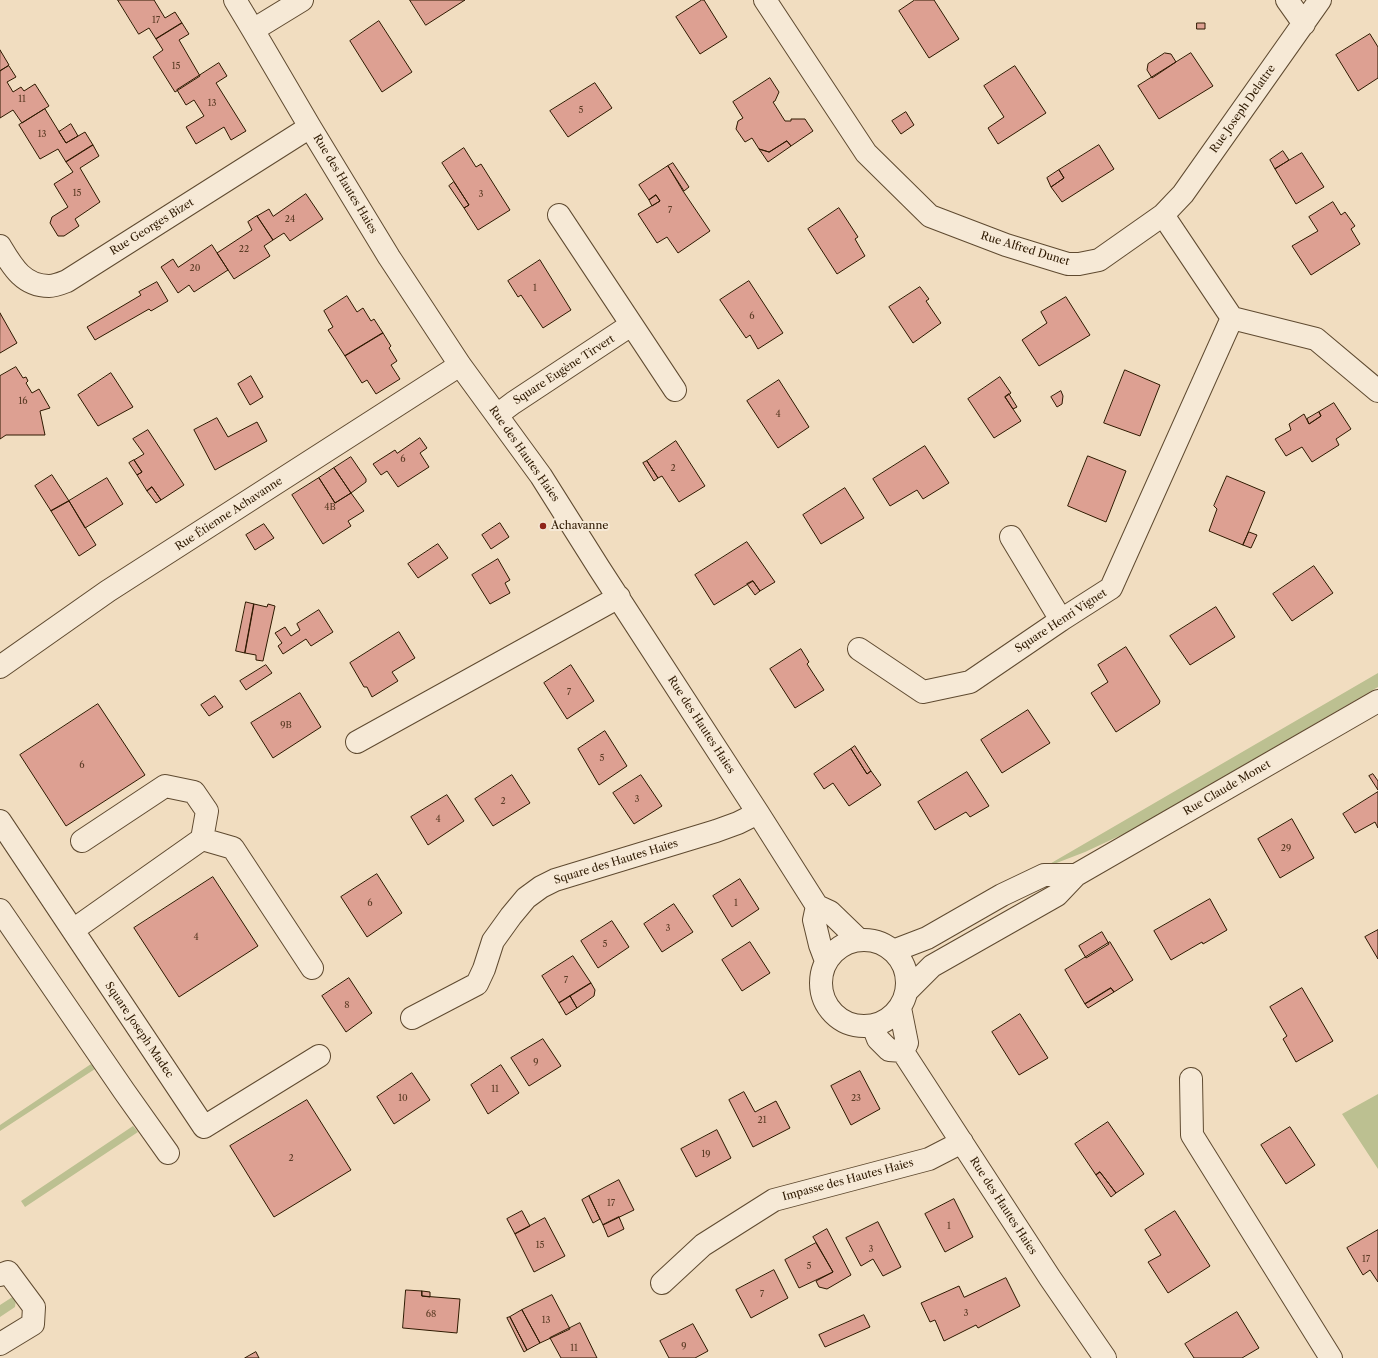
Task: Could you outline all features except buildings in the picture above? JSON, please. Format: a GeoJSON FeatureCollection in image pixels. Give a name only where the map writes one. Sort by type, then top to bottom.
{"type":"FeatureCollection","features":[{"type":"Feature","properties":{"kind":"street","name":"Rue des Hautes Haies"},"geometry":{"type":"LineString","coordinates":[[235,0],[389,257],[460,365],[541,476],[817,906],[830,912],[859,940]]}},
{"type":"Feature","properties":{"kind":"street"},"geometry":{"type":"LineString","coordinates":[[253,30],[302,0]]}},
{"type":"Feature","properties":{"kind":"street","name":"Rue Alfred Dunet"},"geometry":{"type":"LineString","coordinates":[[764,0],[866,153],[930,216],[1006,245],[1068,264],[1079,264],[1099,260],[1163,215]]}},
{"type":"Feature","properties":{"kind":"street"},"geometry":{"type":"LineString","coordinates":[[1287,0],[1304,24]]}},
{"type":"Feature","properties":{"kind":"street","name":"Rue Joseph Delattre"},"geometry":{"type":"LineString","coordinates":[[1163,215],[1183,194],[1320,0]]}},
{"type":"Feature","properties":{"kind":"street","name":"Rue Georges Bizet"},"geometry":{"type":"LineString","coordinates":[[0,246],[13,267],[22,277],[34,283],[50,286],[67,281],[310,127]]}},
{"type":"Feature","properties":{"kind":"street"},"geometry":{"type":"LineString","coordinates":[[559,215],[675,390]]}},
{"type":"Feature","properties":{"kind":"street"},"geometry":{"type":"LineString","coordinates":[[1163,215],[1232,318],[1316,338],[1378,391]]}},
{"type":"Feature","properties":{"kind":"street","name":"Square Henri Vignet"},"geometry":{"type":"LineString","coordinates":[[859,649],[923,692],[970,682],[1111,588],[1232,318]]}},
{"type":"Feature","properties":{"kind":"street","name":"Square Eugène Tirvert"},"geometry":{"type":"LineString","coordinates":[[497,415],[631,325]]}},
{"type":"Feature","properties":{"kind":"street","name":"Rue Étienne Achavanne"},"geometry":{"type":"LineString","coordinates":[[0,667],[108,591],[460,365]]}},
{"type":"Feature","properties":{"kind":"street"},"geometry":{"type":"LineString","coordinates":[[1011,537],[1061,620]]}},
{"type":"Feature","properties":{"kind":"street"},"geometry":{"type":"LineString","coordinates":[[358,742],[619,597]]}},
{"type":"Feature","properties":{"kind":"street","name":"Rue Claude Monet"},"geometry":{"type":"LineString","coordinates":[[903,1000],[932,966],[1057,895],[1076,875],[1378,701]]}},
{"type":"Feature","properties":{"kind":"street"},"geometry":{"type":"LineString","coordinates":[[73,930],[202,839],[207,811],[194,792],[165,786],[82,841]]}},
{"type":"Feature","properties":{"kind":"street","name":"Square des Hautes Haies"},"geometry":{"type":"LineString","coordinates":[[412,1018],[477,984],[484,969],[493,941],[526,898],[541,887],[555,880],[716,831],[738,823],[758,812]]}},
{"type":"Feature","properties":{"kind":"street","name":"Square Joseph Madec"},"geometry":{"type":"LineString","coordinates":[[0,821],[204,1126],[319,1056]]}},
{"type":"Feature","properties":{"kind":"street"},"geometry":{"type":"LineString","coordinates":[[202,839],[233,848],[312,968]]}},
{"type":"Feature","properties":{"kind":"street","name":"Rue Claude Monet"},"geometry":{"type":"LineString","coordinates":[[893,951],[927,938],[1002,894],[1044,875],[1076,875]]}},
{"type":"Feature","properties":{"kind":"street"},"geometry":{"type":"LineString","coordinates":[[817,906],[814,920],[820,945],[826,961]]}},
{"type":"Feature","properties":{"kind":"street"},"geometry":{"type":"LineString","coordinates":[[0,910],[168,1153]]}},
{"type":"Feature","properties":{"kind":"street"},"geometry":{"type":"LineString","coordinates":[[872,1026],[878,1039],[889,1050],[903,1051],[907,1043],[903,1000],[907,974],[899,957],[893,951],[883,944],[872,940],[859,940],[848,943],[837,949],[826,961],[821,978],[821,988],[825,1002],[833,1013],[845,1022],[858,1026],[872,1026],[883,1022],[892,1016],[903,1000]]}},
{"type":"Feature","properties":{"kind":"street","name":"Rue des Hautes Haies"},"geometry":{"type":"LineString","coordinates":[[903,1051],[1050,1278],[1105,1358]]}},
{"type":"Feature","properties":{"kind":"street"},"geometry":{"type":"LineString","coordinates":[[1191,1079],[1192,1135],[1331,1358]]}},
{"type":"Feature","properties":{"kind":"street","name":"Impasse des Hautes Haies"},"geometry":{"type":"LineString","coordinates":[[662,1283],[703,1245],[774,1200],[929,1159],[962,1142]]}},
{"type":"Feature","properties":{"kind":"street"},"geometry":{"type":"LineString","coordinates":[[0,1344],[33,1324],[34,1307],[4,1274]]}},
{"type":"Feature","properties":{"kind":"green space"},"geometry":{"type":"Polygon","coordinates":[[[1378,673],[1378,687],[1130,831],[1085,852],[1041,869],[1378,673]]]}},
{"type":"Feature","properties":{"kind":"green space"},"geometry":{"type":"Polygon","coordinates":[[[91,1064],[95,1069],[0,1131],[0,1125],[91,1064]]]}},
{"type":"Feature","properties":{"kind":"green space"},"geometry":{"type":"Polygon","coordinates":[[[1378,1094],[1378,1169],[1342,1114],[1378,1094]]]}},
{"type":"Feature","properties":{"kind":"green space"},"geometry":{"type":"Polygon","coordinates":[[[133,1126],[138,1132],[25,1207],[21,1201],[133,1126]]]}},
{"type":"Feature","properties":{"kind":"green space"},"geometry":{"type":"Polygon","coordinates":[[[14,1296],[16,1299],[15,1307],[0,1317],[0,1305],[14,1296]]]}},
{"type":"Feature","properties":{"kind":"place","name":"Achavanne"},"geometry":{"type":"Point","coordinates":[543,526]}}]}
